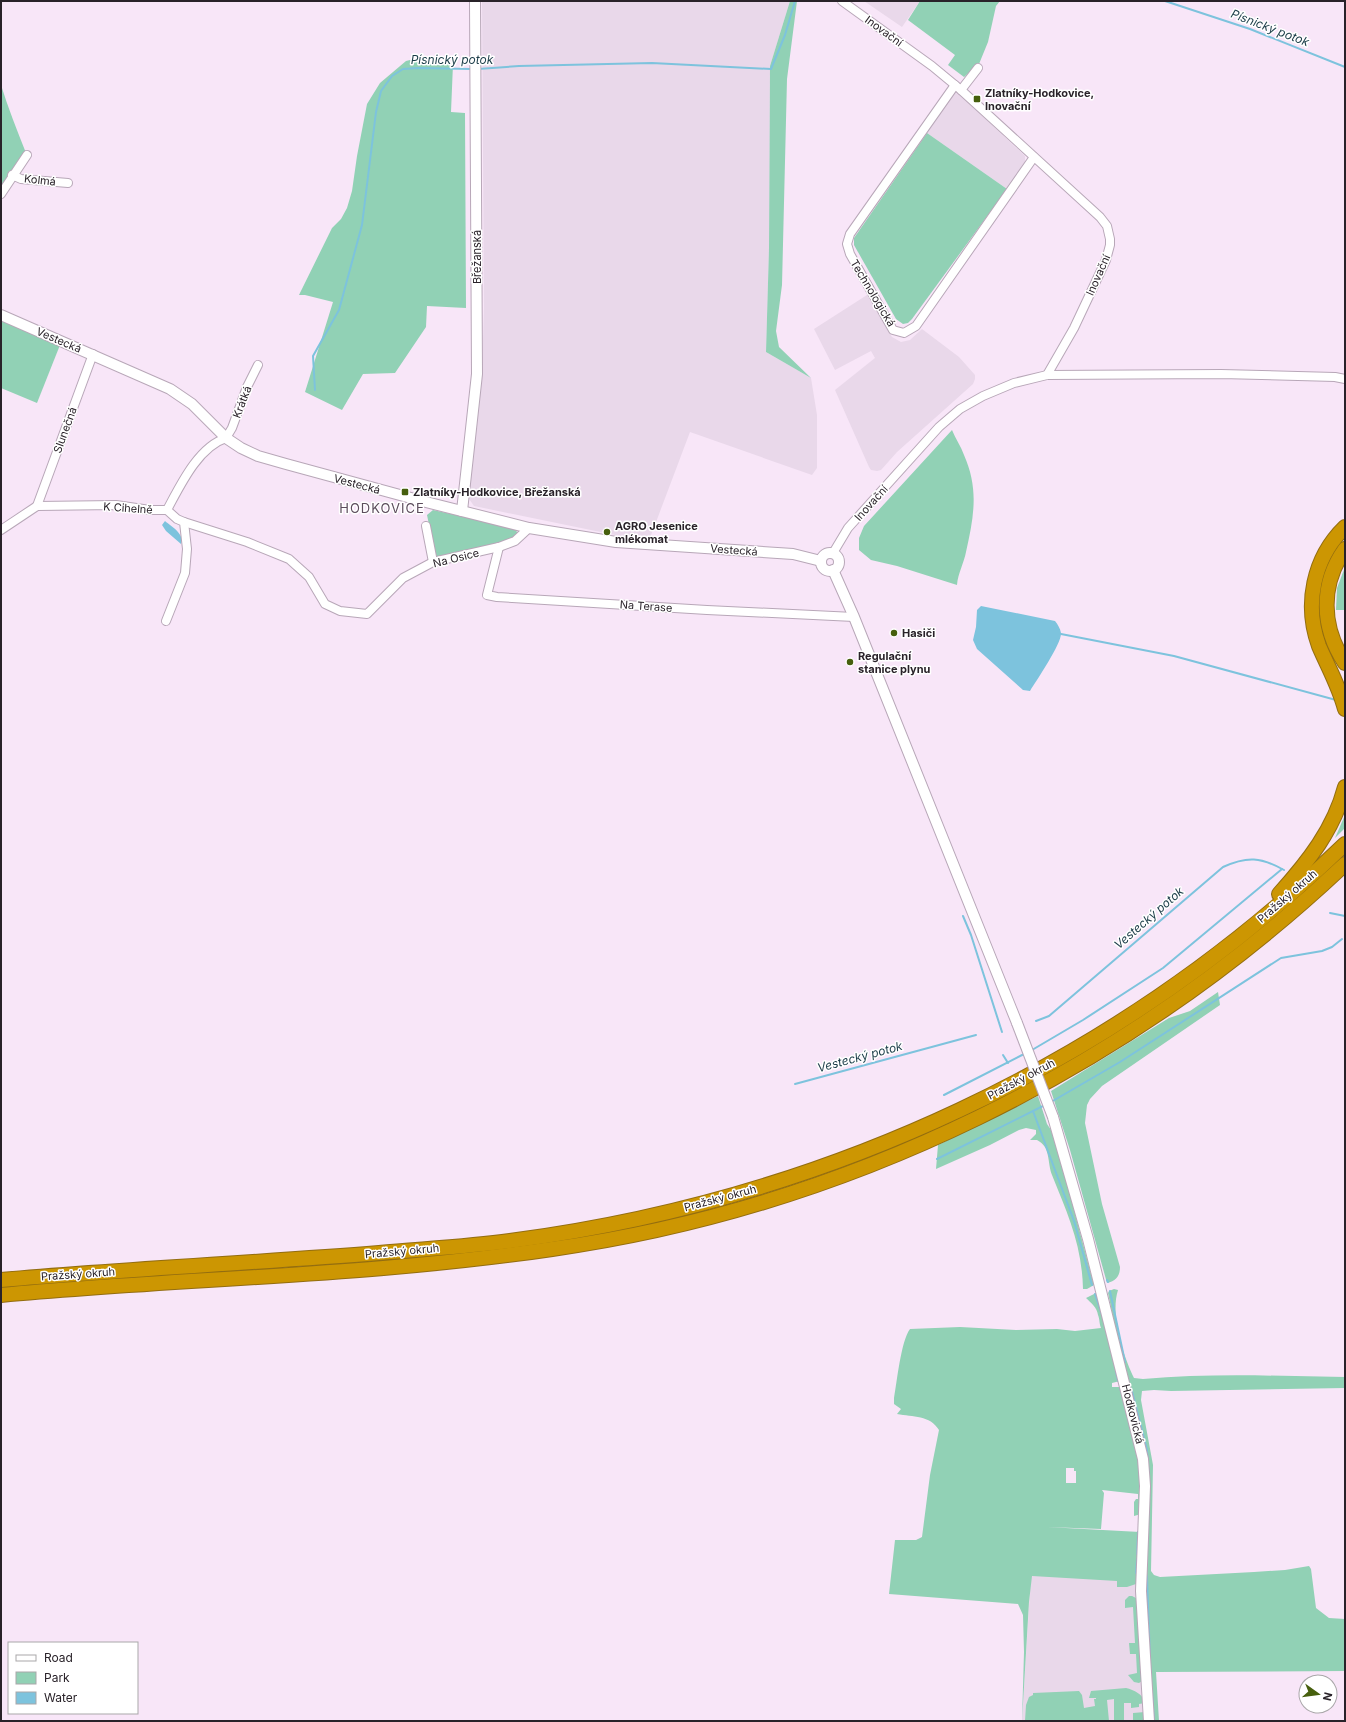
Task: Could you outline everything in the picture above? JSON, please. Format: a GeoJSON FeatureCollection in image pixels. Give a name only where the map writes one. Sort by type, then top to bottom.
{"type":"FeatureCollection","features":[{"type":"Feature","properties":{"kind":"highway"},"geometry":{"type":"LineString","coordinates":[[1345,527],[1331,544],[1317,570],[1313,590],[1312,609],[1314,629],[1341,693],[1345,708]]}},
{"type":"Feature","properties":{"kind":"highway"},"geometry":{"type":"LineString","coordinates":[[1345,549],[1336,564],[1330,579],[1327,592],[1326,613],[1332,638],[1345,663]]}},
{"type":"Feature","properties":{"kind":"highway"},"geometry":{"type":"LineString","coordinates":[[1239,937],[1310,858],[1332,822],[1345,787]]}},
{"type":"Feature","properties":{"kind":"highway","name":"Pražský okruh"},"geometry":{"type":"LineString","coordinates":[[1,1280],[337,1256],[506,1241],[636,1220],[737,1195],[848,1158],[906,1134],[989,1096],[1059,1059],[1178,983],[1239,937],[1287,897],[1345,844]]}},
{"type":"Feature","properties":{"kind":"highway","name":"Pražský okruh"},"geometry":{"type":"LineString","coordinates":[[1,1295],[355,1270],[486,1258],[600,1242],[645,1233],[741,1209],[854,1172],[968,1123],[1034,1090],[1108,1046],[1175,1003],[1238,956],[1313,894],[1345,864]]}},
{"type":"Feature","properties":{"kind":"highway"},"geometry":{"type":"LineString","coordinates":[[1313,894],[1345,871]]}},
{"type":"Feature","properties":{"kind":"street","name":"Břežanská"},"geometry":{"type":"LineString","coordinates":[[462,511],[477,374],[475,1]]}},
{"type":"Feature","properties":{"kind":"street","name":"Inovační"},"geometry":{"type":"LineString","coordinates":[[833,553],[848,528],[939,427],[960,408],[983,396],[1014,383],[1047,375],[1074,328],[1106,260],[1110,245],[1107,226],[1100,217],[958,87],[932,66],[842,1]]}},
{"type":"Feature","properties":{"kind":"street"},"geometry":{"type":"LineString","coordinates":[[958,87],[978,68]]}},
{"type":"Feature","properties":{"kind":"street","name":"Technologická"},"geometry":{"type":"LineString","coordinates":[[958,87],[860,218],[850,234],[847,244],[850,254],[893,330],[904,333],[916,326],[1034,157]]}},
{"type":"Feature","properties":{"kind":"street","name":"Kolmá"},"geometry":{"type":"LineString","coordinates":[[1,194],[27,155]]}},
{"type":"Feature","properties":{"kind":"street","name":"Kolmá"},"geometry":{"type":"LineString","coordinates":[[12,176],[21,179],[68,182]]}},
{"type":"Feature","properties":{"kind":"street","name":"Vestecká"},"geometry":{"type":"LineString","coordinates":[[1,315],[170,389],[192,404],[226,438],[258,456],[406,497],[529,528],[616,542],[793,554],[821,561],[824,569],[833,570],[837,567],[839,562],[833,553]]}},
{"type":"Feature","properties":{"kind":"street","name":"Slunečná"},"geometry":{"type":"LineString","coordinates":[[37,506],[93,354]]}},
{"type":"Feature","properties":{"kind":"street","name":"Krátká"},"geometry":{"type":"LineString","coordinates":[[226,438],[232,428],[247,387],[258,365]]}},
{"type":"Feature","properties":{"kind":"street"},"geometry":{"type":"LineString","coordinates":[[1047,375],[1221,374],[1335,377],[1345,380]]}},
{"type":"Feature","properties":{"kind":"street","name":"K Cihelně"},"geometry":{"type":"LineString","coordinates":[[37,506],[116,505],[150,510],[167,510],[187,474],[206,450],[220,440],[226,438]]}},
{"type":"Feature","properties":{"kind":"street"},"geometry":{"type":"LineString","coordinates":[[1,530],[37,506]]}},
{"type":"Feature","properties":{"kind":"street","name":"Na Osice"},"geometry":{"type":"LineString","coordinates":[[167,510],[177,519],[184,522],[247,542],[289,559],[309,577],[325,604],[340,611],[367,614],[402,578],[433,562],[499,547],[515,541],[529,528]]}},
{"type":"Feature","properties":{"kind":"street"},"geometry":{"type":"LineString","coordinates":[[166,621],[184,573],[187,549],[184,522]]}},
{"type":"Feature","properties":{"kind":"street"},"geometry":{"type":"LineString","coordinates":[[426,526],[433,562]]}},
{"type":"Feature","properties":{"kind":"street","name":"Na Terase"},"geometry":{"type":"LineString","coordinates":[[499,547],[487,595],[497,597],[854,617]]}},
{"type":"Feature","properties":{"kind":"street"},"geometry":{"type":"LineString","coordinates":[[821,561],[825,554],[833,553]]}},
{"type":"Feature","properties":{"kind":"street","name":"Vestecká"},"geometry":{"type":"LineString","coordinates":[[833,570],[854,617],[1017,1023]]}},
{"type":"Feature","properties":{"kind":"street","name":"Hodkovická"},"geometry":{"type":"LineString","coordinates":[[1017,1023],[1053,1117],[1088,1239],[1143,1459],[1145,1476],[1141,1592],[1149,1721]]}},
{"type":"Feature","properties":{"kind":"shaded area"},"geometry":{"type":"Polygon","coordinates":[[[482,1],[790,1],[770,66],[769,248],[766,352],[811,378],[817,415],[817,468],[812,475],[690,432],[650,538],[620,536],[474,506],[467,496],[482,373],[484,308],[482,1]]]}},
{"type":"Feature","properties":{"kind":"shaded area"},"geometry":{"type":"Polygon","coordinates":[[[864,1],[920,1],[902,27],[864,1]]]}},
{"type":"Feature","properties":{"kind":"shaded area"},"geometry":{"type":"Polygon","coordinates":[[[956,91],[1025,156],[1025,162],[1007,189],[927,133],[956,91]]]}},
{"type":"Feature","properties":{"kind":"shaded area"},"geometry":{"type":"Polygon","coordinates":[[[867,295],[892,337],[901,342],[910,340],[922,329],[959,357],[975,375],[973,384],[897,452],[881,470],[877,471],[871,470],[869,467],[835,390],[875,358],[871,351],[835,370],[814,329],[867,295]]]}},
{"type":"Feature","properties":{"kind":"shaded area"},"geometry":{"type":"Polygon","coordinates":[[[1031,1573],[1138,1578],[1153,1721],[1022,1721],[1031,1573]]]}},
{"type":"Feature","properties":{"kind":"green space"},"geometry":{"type":"Polygon","coordinates":[[[790,1],[797,1],[787,79],[782,285],[776,331],[779,347],[811,378],[766,352],[769,248],[770,66],[790,1]]]}},
{"type":"Feature","properties":{"kind":"green space"},"geometry":{"type":"Polygon","coordinates":[[[920,1],[1000,1],[996,6],[988,42],[979,64],[964,77],[948,65],[955,55],[908,20],[920,1]]]}},
{"type":"Feature","properties":{"kind":"green space"},"geometry":{"type":"Polygon","coordinates":[[[414,59],[435,65],[453,64],[451,112],[465,113],[466,308],[427,306],[426,327],[395,373],[363,374],[342,410],[305,392],[333,302],[305,295],[299,295],[332,228],[341,219],[347,208],[352,191],[367,104],[380,83],[406,61],[414,59]]]}},
{"type":"Feature","properties":{"kind":"green space"},"geometry":{"type":"Polygon","coordinates":[[[1,85],[26,153],[1,188],[1,85]]]}},
{"type":"Feature","properties":{"kind":"green space"},"geometry":{"type":"Polygon","coordinates":[[[927,133],[1007,189],[912,319],[908,323],[903,324],[896,319],[854,245],[854,238],[927,133]]]}},
{"type":"Feature","properties":{"kind":"green space"},"geometry":{"type":"Polygon","coordinates":[[[1,321],[60,345],[37,403],[1,388],[1,321]]]}},
{"type":"Feature","properties":{"kind":"green space"},"geometry":{"type":"Polygon","coordinates":[[[952,430],[969,467],[972,479],[974,503],[965,556],[957,585],[897,566],[871,560],[859,550],[859,538],[864,526],[952,430]]]}},
{"type":"Feature","properties":{"kind":"green space"},"geometry":{"type":"Polygon","coordinates":[[[433,510],[514,528],[517,532],[517,536],[512,540],[437,557],[427,515],[433,510]]]}},
{"type":"Feature","properties":{"kind":"green space"},"geometry":{"type":"Polygon","coordinates":[[[1345,567],[1345,610],[1336,610],[1337,588],[1345,567]]]}},
{"type":"Feature","properties":{"kind":"green space"},"geometry":{"type":"Polygon","coordinates":[[[1345,815],[1345,828],[1335,838],[1345,815]]]}},
{"type":"Feature","properties":{"kind":"green space"},"geometry":{"type":"Polygon","coordinates":[[[1218,992],[1220,1005],[1102,1086],[1090,1099],[1087,1105],[1085,1123],[1102,1204],[1120,1267],[1117,1278],[1107,1283],[1070,1150],[1051,1091],[1169,1018],[1190,1011],[1218,992]]]}},
{"type":"Feature","properties":{"kind":"green space"},"geometry":{"type":"Polygon","coordinates":[[[1038,1096],[1047,1124],[1051,1130],[1065,1176],[1094,1285],[1087,1289],[1083,1289],[1077,1244],[1069,1217],[1050,1170],[1047,1151],[1045,1147],[1037,1140],[1030,1140],[1036,1134],[1036,1130],[1026,1128],[1019,1130],[990,1145],[936,1169],[938,1145],[1038,1096]]]}},
{"type":"Feature","properties":{"kind":"green space"},"geometry":{"type":"Polygon","coordinates":[[[1114,1289],[1118,1290],[1116,1311],[1119,1335],[1134,1378],[1143,1379],[1219,1375],[1345,1377],[1345,1388],[1154,1390],[1142,1391],[1141,1400],[1153,1465],[1151,1571],[1154,1575],[1160,1577],[1254,1572],[1285,1570],[1309,1566],[1311,1569],[1316,1608],[1329,1618],[1345,1619],[1345,1671],[1156,1672],[1159,1721],[1153,1721],[1145,1586],[1148,1483],[1108,1293],[1114,1289]]]}},
{"type":"Feature","properties":{"kind":"green space"},"geometry":{"type":"Polygon","coordinates":[[[1096,1293],[1120,1381],[1112,1383],[1112,1387],[1121,1387],[1140,1464],[1141,1514],[1134,1516],[1134,1502],[1138,1499],[1138,1494],[1102,1490],[1104,1493],[1101,1529],[1047,1527],[1140,1532],[1136,1584],[1127,1587],[1117,1587],[1117,1581],[1032,1576],[1029,1602],[1022,1721],[1024,1652],[1023,1615],[1018,1604],[889,1594],[895,1540],[916,1540],[922,1537],[930,1475],[939,1430],[935,1425],[926,1419],[897,1414],[901,1409],[894,1404],[894,1398],[904,1343],[910,1329],[960,1327],[1016,1330],[1057,1329],[1075,1331],[1101,1328],[1099,1317],[1094,1305],[1086,1298],[1096,1293]],[[1066,1468],[1066,1483],[1076,1483],[1076,1471],[1074,1471],[1074,1468],[1066,1468]]]}},
{"type":"Feature","properties":{"kind":"green space"},"geometry":{"type":"Polygon","coordinates":[[[1129,1596],[1138,1599],[1142,1681],[1139,1683],[1134,1682],[1128,1675],[1137,1673],[1136,1654],[1130,1654],[1129,1643],[1135,1643],[1133,1607],[1125,1608],[1125,1600],[1129,1596]]]}},
{"type":"Feature","properties":{"kind":"green space"},"geometry":{"type":"Polygon","coordinates":[[[1126,1688],[1138,1693],[1145,1703],[1139,1704],[1139,1707],[1131,1708],[1131,1703],[1124,1703],[1124,1721],[1114,1721],[1114,1699],[1107,1700],[1109,1721],[1025,1721],[1026,1705],[1029,1697],[1033,1695],[1033,1693],[1079,1691],[1082,1695],[1084,1708],[1095,1706],[1094,1699],[1096,1698],[1089,1698],[1091,1691],[1126,1688]]]}},
{"type":"Feature","properties":{"kind":"green space"},"geometry":{"type":"Polygon","coordinates":[[[1145,1712],[1146,1721],[1133,1721],[1133,1713],[1145,1712]]]}},
{"type":"Feature","properties":{"kind":"water"},"geometry":{"type":"Polygon","coordinates":[[[165,521],[180,534],[182,540],[181,544],[166,531],[162,525],[165,521]]]}},
{"type":"Feature","properties":{"kind":"water"},"geometry":{"type":"Polygon","coordinates":[[[981,606],[1055,621],[1058,625],[1061,633],[1058,645],[1030,691],[1023,690],[977,649],[973,640],[976,627],[977,610],[981,606]]]}},
{"type":"Feature","properties":{"kind":"waterway","name":"Písnický potok"},"geometry":{"type":"LineString","coordinates":[[478,69],[519,66],[652,63],[771,69],[785,35],[795,1]]}},
{"type":"Feature","properties":{"kind":"waterway","name":"Písnický potok"},"geometry":{"type":"LineString","coordinates":[[1165,1],[1250,29],[1345,67]]}},
{"type":"Feature","properties":{"kind":"waterway","name":"Písnický potok"},"geometry":{"type":"LineString","coordinates":[[315,390],[313,356],[339,310],[362,225],[376,112],[381,91],[392,76],[403,69],[471,69]]}},
{"type":"Feature","properties":{"kind":"waterway"},"geometry":{"type":"LineString","coordinates":[[1061,634],[1174,656],[1336,700]]}},
{"type":"Feature","properties":{"kind":"waterway","name":"Vestecký potok"},"geometry":{"type":"LineString","coordinates":[[1036,1021],[1049,1016],[1223,867],[1239,861],[1261,860],[1284,870]]}},
{"type":"Feature","properties":{"kind":"waterway"},"geometry":{"type":"LineString","coordinates":[[1032,1050],[1083,1020],[1163,968],[1282,869]]}},
{"type":"Feature","properties":{"kind":"waterway","name":"Vestecký potok"},"geometry":{"type":"LineString","coordinates":[[1330,913],[1345,916]]}},
{"type":"Feature","properties":{"kind":"waterway"},"geometry":{"type":"LineString","coordinates":[[963,916],[971,935],[1002,1032]]}},
{"type":"Feature","properties":{"kind":"waterway"},"geometry":{"type":"LineString","coordinates":[[1051,1102],[1120,1062],[1281,958],[1322,951],[1332,947],[1342,939]]}},
{"type":"Feature","properties":{"kind":"waterway","name":"Vestecký potok"},"geometry":{"type":"LineString","coordinates":[[795,1084],[976,1035]]}},
{"type":"Feature","properties":{"kind":"waterway"},"geometry":{"type":"LineString","coordinates":[[944,1095],[1024,1054]]}},
{"type":"Feature","properties":{"kind":"waterway"},"geometry":{"type":"LineString","coordinates":[[1003,1055],[1008,1063]]}},
{"type":"Feature","properties":{"kind":"waterway"},"geometry":{"type":"LineString","coordinates":[[937,1159],[1045,1105]]}},
{"type":"Feature","properties":{"kind":"waterway"},"geometry":{"type":"LineString","coordinates":[[1033,1111],[1074,1221],[1092,1285]]}},
{"type":"Feature","properties":{"kind":"waterway"},"geometry":{"type":"LineString","coordinates":[[1110,1291],[1125,1362]]}},
{"type":"Feature","properties":{"kind":"waterway"},"geometry":{"type":"LineString","coordinates":[[1095,1294],[1102,1315]]}},
{"type":"Feature","properties":{"kind":"waterway"},"geometry":{"type":"LineString","coordinates":[[1116,1372],[1118,1381]]}},
{"type":"Feature","properties":{"kind":"waterway"},"geometry":{"type":"LineString","coordinates":[[1120,1388],[1122,1394]]}},
{"type":"Feature","properties":{"kind":"waterway"},"geometry":{"type":"LineString","coordinates":[[1132,1391],[1147,1450],[1149,1480]]}},
{"type":"Feature","properties":{"kind":"waterway"},"geometry":{"type":"LineString","coordinates":[[1137,1554],[1138,1532]]}},
{"type":"Feature","properties":{"kind":"waterway"},"geometry":{"type":"LineString","coordinates":[[1136,1573],[1137,1559]]}},
{"type":"Feature","properties":{"kind":"waterway"},"geometry":{"type":"LineString","coordinates":[[1147,1576],[1150,1660]]}},
{"type":"Feature","properties":{"kind":"waterway"},"geometry":{"type":"LineString","coordinates":[[1152,1692],[1154,1721]]}},
{"type":"Feature","properties":{"kind":"place","name":"Zlatníky-Hodkovice, Inovační"},"geometry":{"type":"Point","coordinates":[977,99]}},
{"type":"Feature","properties":{"kind":"place","name":"Zlatníky-Hodkovice, Břežanská"},"geometry":{"type":"Point","coordinates":[405,492]}},
{"type":"Feature","properties":{"kind":"place","name":"AGRO Jesenice mlékomat"},"geometry":{"type":"Point","coordinates":[607,532]}},
{"type":"Feature","properties":{"kind":"place","name":"Hasiči"},"geometry":{"type":"Point","coordinates":[894,633]}},
{"type":"Feature","properties":{"kind":"place","name":"Regulační stanice plynu"},"geometry":{"type":"Point","coordinates":[850,662]}},
{"type":"Feature","properties":{"kind":"district","name":"HODKOVICE"},"geometry":{"type":"Point","coordinates":[382,508]}}]}
